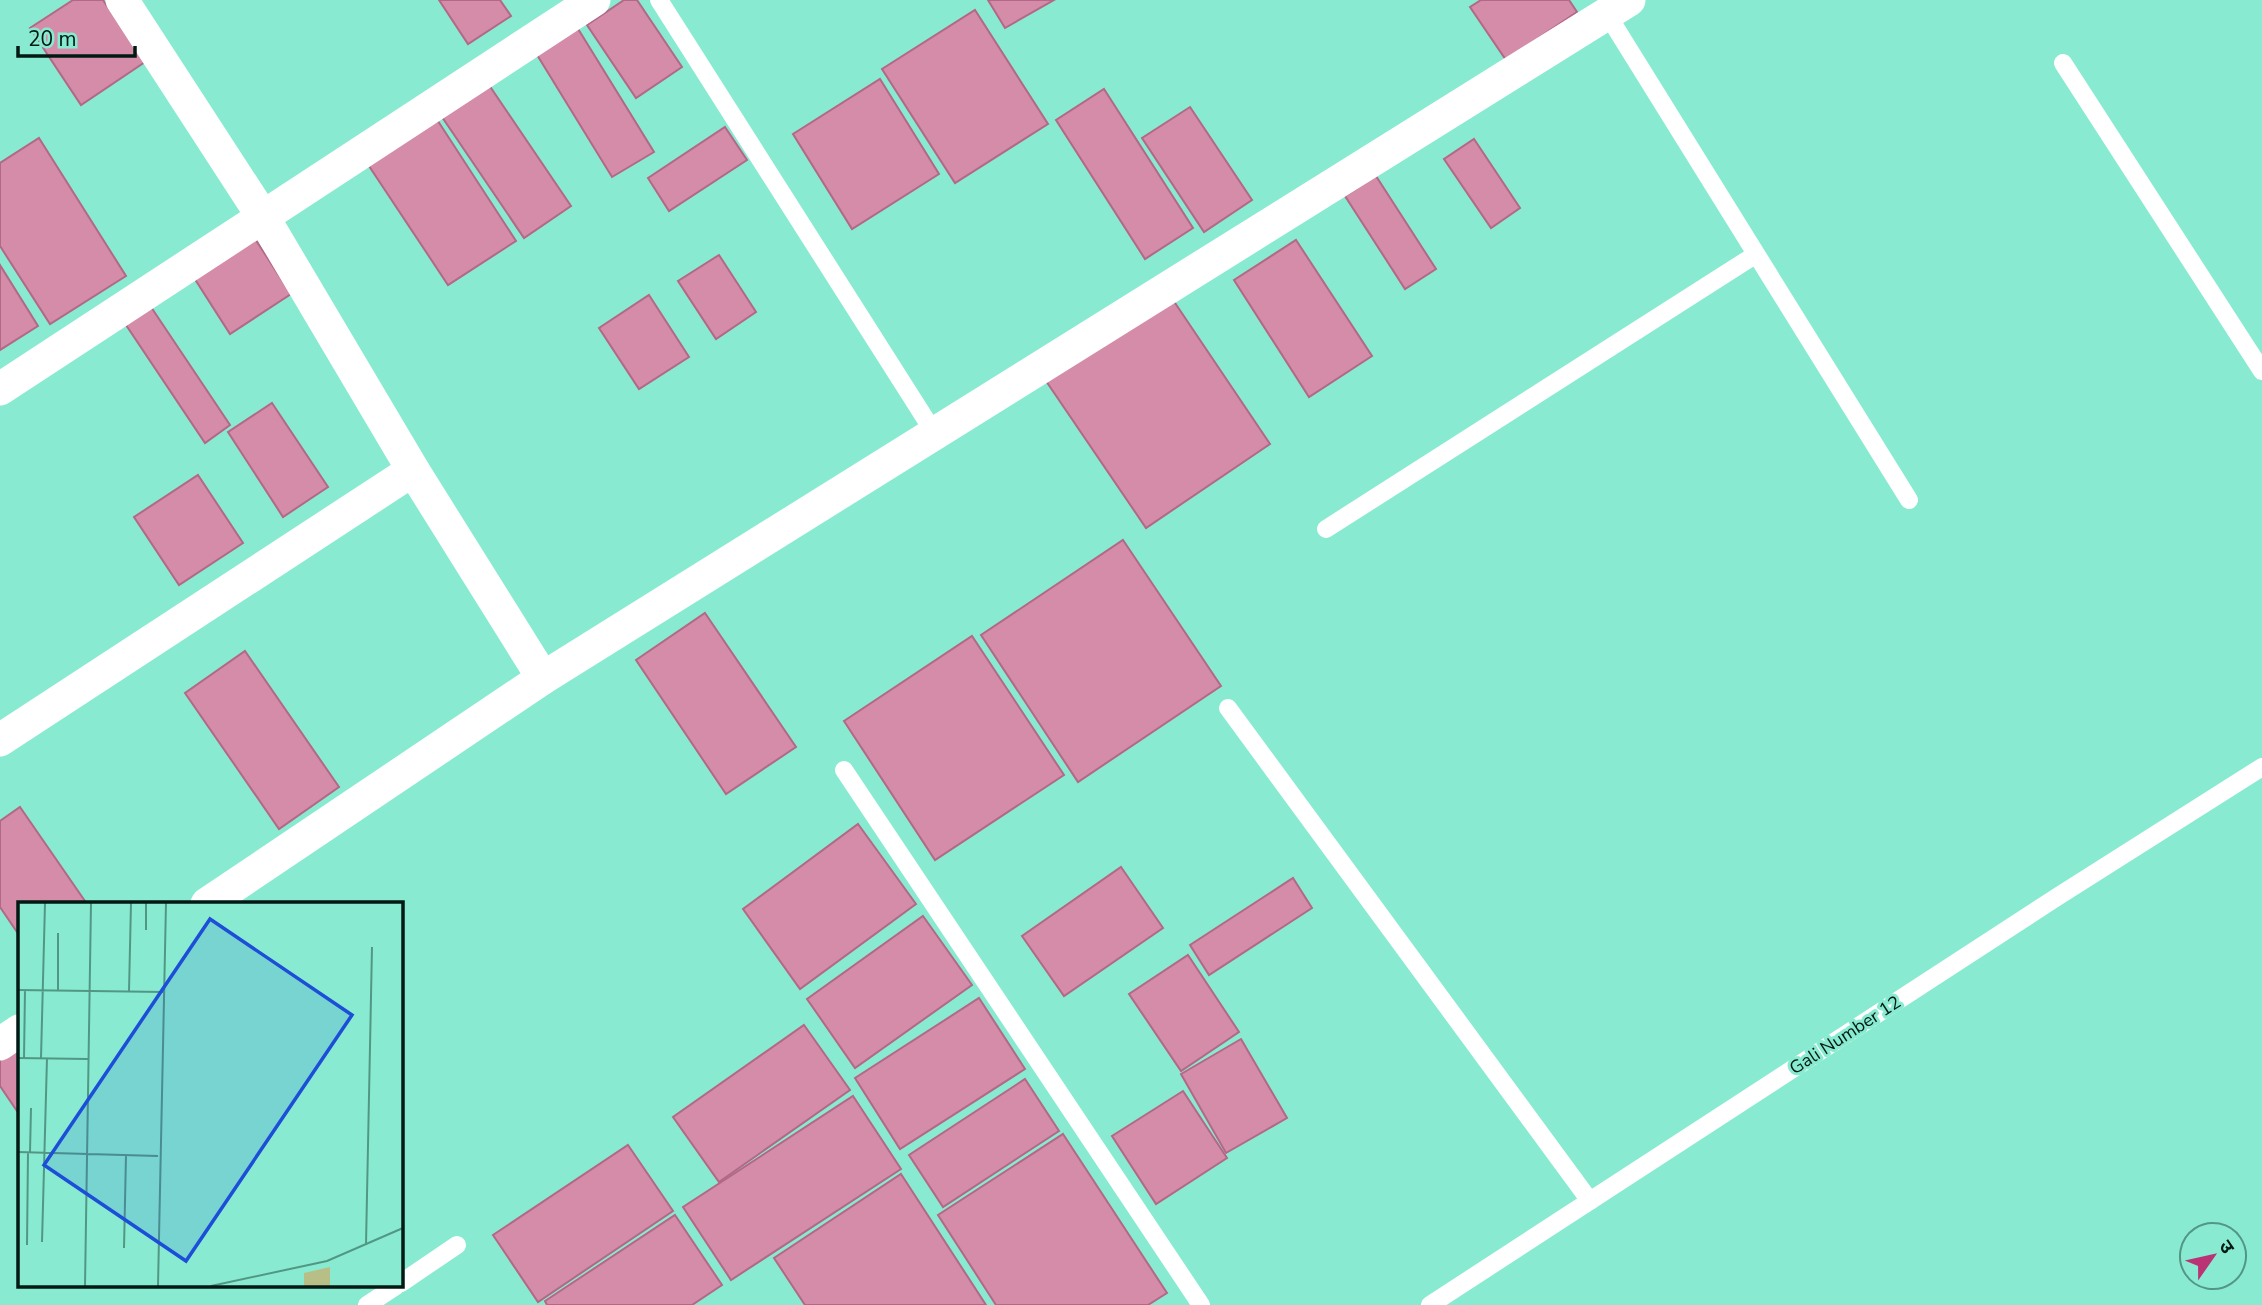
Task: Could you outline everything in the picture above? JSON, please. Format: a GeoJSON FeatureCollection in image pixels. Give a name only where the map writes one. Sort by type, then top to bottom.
{"type":"FeatureCollection","features":[{"type":"Feature","properties":{"kind":"street"},"geometry":{"type":"LineString","coordinates":[[122,0],[262,217],[413,470],[544,678]]}},
{"type":"Feature","properties":{"kind":"street"},"geometry":{"type":"LineString","coordinates":[[0,389],[594,0]]}},
{"type":"Feature","properties":{"kind":"street"},"geometry":{"type":"LineString","coordinates":[[210,902],[544,678],[935,434],[1611,5]]}},
{"type":"Feature","properties":{"kind":"street"},"geometry":{"type":"LineString","coordinates":[[0,740],[413,470]]}},
{"type":"Feature","properties":{"kind":"street"},"geometry":{"type":"LineString","coordinates":[[0,1044],[18,1032]]}},
{"type":"Feature","properties":{"kind":"lane"},"geometry":{"type":"LineString","coordinates":[[659,0],[935,434]]}},
{"type":"Feature","properties":{"kind":"lane"},"geometry":{"type":"LineString","coordinates":[[1611,5],[1755,255],[1909,500]]}},
{"type":"Feature","properties":{"kind":"lane"},"geometry":{"type":"LineString","coordinates":[[2063,63],[2262,371]]}},
{"type":"Feature","properties":{"kind":"lane"},"geometry":{"type":"LineString","coordinates":[[1325,529],[1755,255]]}},
{"type":"Feature","properties":{"kind":"lane"},"geometry":{"type":"LineString","coordinates":[[1228,708],[1590,1201]]}},
{"type":"Feature","properties":{"kind":"lane","name":"Gali Number 12"},"geometry":{"type":"LineString","coordinates":[[1430,1305],[2045,904],[2262,767]]}},
{"type":"Feature","properties":{"kind":"lane"},"geometry":{"type":"LineString","coordinates":[[844,769],[1201,1305]]}},
{"type":"Feature","properties":{"kind":"lane"},"geometry":{"type":"LineString","coordinates":[[402,1282],[457,1245]]}},
{"type":"Feature","properties":{"kind":"lane"},"geometry":{"type":"LineString","coordinates":[[367,1305],[393,1288]]}},
{"type":"Feature","properties":{"kind":"building"},"geometry":{"type":"Polygon","coordinates":[[[73,0],[103,0],[145,62],[81,105],[30,28],[73,0]]]}},
{"type":"Feature","properties":{"kind":"building"},"geometry":{"type":"Polygon","coordinates":[[[439,0],[500,0],[511,16],[468,44],[439,0]]]}},
{"type":"Feature","properties":{"kind":"building"},"geometry":{"type":"Polygon","coordinates":[[[624,0],[637,0],[682,67],[636,98],[587,25],[624,0]]]}},
{"type":"Feature","properties":{"kind":"building"},"geometry":{"type":"Polygon","coordinates":[[[988,0],[1054,0],[1005,28],[988,0]]]}},
{"type":"Feature","properties":{"kind":"building"},"geometry":{"type":"Polygon","coordinates":[[[1481,0],[1569,0],[1577,12],[1506,60],[1470,7],[1481,0]]]}},
{"type":"Feature","properties":{"kind":"building"},"geometry":{"type":"Polygon","coordinates":[[[975,10],[1048,124],[955,183],[882,69],[975,10]]]}},
{"type":"Feature","properties":{"kind":"building"},"geometry":{"type":"Polygon","coordinates":[[[572,19],[654,152],[612,177],[531,45],[572,19]]]}},
{"type":"Feature","properties":{"kind":"building"},"geometry":{"type":"Polygon","coordinates":[[[880,79],[939,174],[852,229],[793,134],[880,79]]]}},
{"type":"Feature","properties":{"kind":"building"},"geometry":{"type":"Polygon","coordinates":[[[487,82],[571,206],[524,238],[440,114],[487,82]]]}},
{"type":"Feature","properties":{"kind":"building"},"geometry":{"type":"Polygon","coordinates":[[[1104,89],[1193,228],[1145,259],[1056,120],[1104,89]]]}},
{"type":"Feature","properties":{"kind":"building"},"geometry":{"type":"Polygon","coordinates":[[[1190,107],[1252,200],[1204,232],[1142,138],[1190,107]]]}},
{"type":"Feature","properties":{"kind":"building"},"geometry":{"type":"Polygon","coordinates":[[[436,118],[516,241],[448,285],[367,163],[436,118]]]}},
{"type":"Feature","properties":{"kind":"building"},"geometry":{"type":"Polygon","coordinates":[[[725,127],[747,160],[669,211],[648,178],[725,127]]]}},
{"type":"Feature","properties":{"kind":"building"},"geometry":{"type":"Polygon","coordinates":[[[39,138],[126,276],[50,324],[0,246],[0,163],[39,138]]]}},
{"type":"Feature","properties":{"kind":"building"},"geometry":{"type":"Polygon","coordinates":[[[1474,139],[1520,208],[1491,228],[1444,159],[1474,139]]]}},
{"type":"Feature","properties":{"kind":"building"},"geometry":{"type":"Polygon","coordinates":[[[1376,176],[1436,269],[1405,289],[1345,196],[1376,176]]]}},
{"type":"Feature","properties":{"kind":"building"},"geometry":{"type":"Polygon","coordinates":[[[252,234],[291,294],[230,334],[191,273],[252,234]]]}},
{"type":"Feature","properties":{"kind":"building"},"geometry":{"type":"Polygon","coordinates":[[[1296,240],[1372,356],[1309,397],[1234,280],[1296,240]]]}},
{"type":"Feature","properties":{"kind":"building"},"geometry":{"type":"Polygon","coordinates":[[[719,255],[756,312],[716,339],[678,281],[719,255]]]}},
{"type":"Feature","properties":{"kind":"building"},"geometry":{"type":"Polygon","coordinates":[[[0,265],[38,326],[0,350],[0,265]]]}},
{"type":"Feature","properties":{"kind":"building"},"geometry":{"type":"Polygon","coordinates":[[[1169,294],[1270,444],[1146,528],[1044,378],[1169,294]]]}},
{"type":"Feature","properties":{"kind":"building"},"geometry":{"type":"Polygon","coordinates":[[[649,295],[689,357],[639,389],[599,328],[649,295]]]}},
{"type":"Feature","properties":{"kind":"building"},"geometry":{"type":"Polygon","coordinates":[[[145,298],[230,425],[205,443],[120,316],[145,298]]]}},
{"type":"Feature","properties":{"kind":"building"},"geometry":{"type":"Polygon","coordinates":[[[272,403],[328,487],[283,517],[228,432],[272,403]]]}},
{"type":"Feature","properties":{"kind":"building"},"geometry":{"type":"Polygon","coordinates":[[[198,475],[243,543],[179,585],[134,517],[198,475]]]}},
{"type":"Feature","properties":{"kind":"building"},"geometry":{"type":"Polygon","coordinates":[[[1123,540],[1221,686],[1078,782],[981,635],[1123,540]]]}},
{"type":"Feature","properties":{"kind":"building"},"geometry":{"type":"Polygon","coordinates":[[[705,613],[796,747],[726,794],[636,660],[705,613]]]}},
{"type":"Feature","properties":{"kind":"building"},"geometry":{"type":"Polygon","coordinates":[[[972,636],[1064,775],[935,860],[844,721],[972,636]]]}},
{"type":"Feature","properties":{"kind":"building"},"geometry":{"type":"Polygon","coordinates":[[[245,651],[339,787],[279,829],[185,693],[245,651]]]}},
{"type":"Feature","properties":{"kind":"building"},"geometry":{"type":"Polygon","coordinates":[[[20,807],[86,902],[18,902],[18,934],[0,907],[0,821],[20,807]]]}},
{"type":"Feature","properties":{"kind":"building"},"geometry":{"type":"Polygon","coordinates":[[[858,824],[916,904],[800,989],[743,909],[858,824]]]}},
{"type":"Feature","properties":{"kind":"building"},"geometry":{"type":"Polygon","coordinates":[[[1121,867],[1163,928],[1064,996],[1022,936],[1121,867]]]}},
{"type":"Feature","properties":{"kind":"building"},"geometry":{"type":"Polygon","coordinates":[[[1293,878],[1312,908],[1209,975],[1190,945],[1293,878]]]}},
{"type":"Feature","properties":{"kind":"building"},"geometry":{"type":"Polygon","coordinates":[[[923,916],[972,985],[855,1068],[807,999],[923,916]]]}},
{"type":"Feature","properties":{"kind":"building"},"geometry":{"type":"Polygon","coordinates":[[[1188,955],[1239,1032],[1181,1071],[1129,994],[1188,955]]]}},
{"type":"Feature","properties":{"kind":"building"},"geometry":{"type":"Polygon","coordinates":[[[979,998],[1025,1069],[900,1149],[855,1078],[979,998]]]}},
{"type":"Feature","properties":{"kind":"building"},"geometry":{"type":"Polygon","coordinates":[[[804,1025],[850,1090],[719,1182],[673,1117],[804,1025]]]}},
{"type":"Feature","properties":{"kind":"building"},"geometry":{"type":"Polygon","coordinates":[[[1241,1039],[1287,1118],[1226,1153],[1181,1074],[1241,1039]]]}},
{"type":"Feature","properties":{"kind":"building"},"geometry":{"type":"Polygon","coordinates":[[[18,1044],[18,1113],[0,1086],[0,1056],[18,1044]]]}},
{"type":"Feature","properties":{"kind":"building"},"geometry":{"type":"Polygon","coordinates":[[[1025,1079],[1059,1131],[943,1207],[909,1155],[1025,1079]]]}},
{"type":"Feature","properties":{"kind":"building"},"geometry":{"type":"Polygon","coordinates":[[[1183,1091],[1227,1158],[1156,1204],[1112,1136],[1183,1091]]]}},
{"type":"Feature","properties":{"kind":"building"},"geometry":{"type":"Polygon","coordinates":[[[853,1096],[901,1169],[731,1280],[683,1207],[853,1096]]]}},
{"type":"Feature","properties":{"kind":"building"},"geometry":{"type":"Polygon","coordinates":[[[1063,1134],[1167,1293],[1148,1305],[996,1305],[938,1215],[1063,1134]]]}},
{"type":"Feature","properties":{"kind":"building"},"geometry":{"type":"Polygon","coordinates":[[[628,1145],[673,1211],[538,1302],[493,1235],[628,1145]]]}},
{"type":"Feature","properties":{"kind":"building"},"geometry":{"type":"Polygon","coordinates":[[[901,1174],[986,1305],[805,1305],[774,1258],[901,1174]]]}},
{"type":"Feature","properties":{"kind":"building"},"geometry":{"type":"Polygon","coordinates":[[[675,1215],[722,1285],[692,1305],[547,1305],[545,1301],[675,1215]]]}}]}
